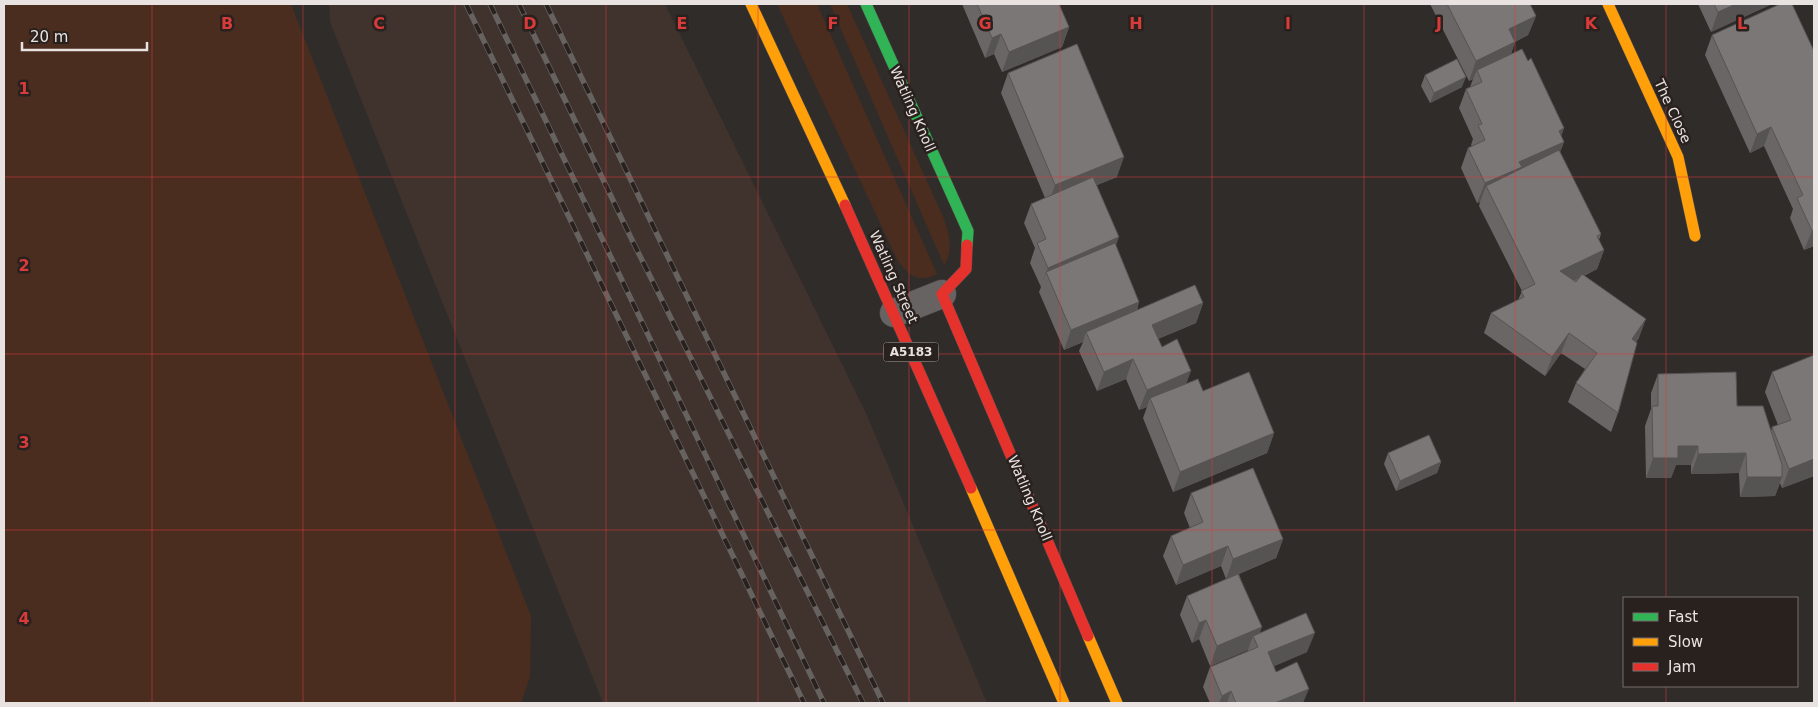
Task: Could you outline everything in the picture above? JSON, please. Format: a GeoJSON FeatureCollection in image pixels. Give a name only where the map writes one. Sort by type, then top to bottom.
{"type":"FeatureCollection","features":[{"type":"Feature","properties":{"kind":"street","name":"Watling Street"},"geometry":{"type":"LineString","coordinates":[[751,4],[808,122],[894,313],[1064,703]]}},
{"type":"Feature","properties":{"kind":"street","name":"Watling Knoll"},"geometry":{"type":"LineString","coordinates":[[866,4],[968,231],[966,269],[942,294],[894,313]]}},
{"type":"Feature","properties":{"kind":"street","name":"The Close"},"geometry":{"type":"LineString","coordinates":[[1608,4],[1678,157],[1695,236]]}},
{"type":"Feature","properties":{"kind":"street","name":"Watling Knoll"},"geometry":{"type":"LineString","coordinates":[[942,294],[1118,703]]}},
{"type":"Feature","properties":{"kind":"shaded area"},"geometry":{"type":"Polygon","coordinates":[[[4,4],[291,4],[531,616],[530,677],[521,703],[4,703],[4,4]]]}},
{"type":"Feature","properties":{"kind":"shaded area"},"geometry":{"type":"Polygon","coordinates":[[[329,4],[665,4],[866,413],[987,703],[603,703],[330,22],[329,4]]]}},
{"type":"Feature","properties":{"kind":"shaded area"},"geometry":{"type":"Polygon","coordinates":[[[777,4],[817,4],[937,274],[926,278],[916,277],[899,263],[777,4]]]}},
{"type":"Feature","properties":{"kind":"shaded area"},"geometry":{"type":"Polygon","coordinates":[[[830,4],[847,4],[944,219],[950,248],[944,265],[830,4]]]}},
{"type":"Feature","properties":{"kind":"building"},"geometry":{"type":"Polygon","coordinates":[[[977,4],[1059,4],[1069,27],[1009,52],[1001,34],[992,38],[977,4]]]}},
{"type":"Feature","properties":{"kind":"building"},"geometry":{"type":"Polygon","coordinates":[[[1447,4],[1530,4],[1536,16],[1509,29],[1515,42],[1476,61],[1447,4]]]}},
{"type":"Feature","properties":{"kind":"building"},"geometry":{"type":"Polygon","coordinates":[[[1714,4],[1736,4],[1718,12],[1714,4]]]}},
{"type":"Feature","properties":{"kind":"building"},"geometry":{"type":"Polygon","coordinates":[[[1780,4],[1792,4],[1814,51],[1814,230],[1812,231],[1797,198],[1803,195],[1771,127],[1757,134],[1712,35],[1780,4]]]}},
{"type":"Feature","properties":{"kind":"building"},"geometry":{"type":"Polygon","coordinates":[[[1077,44],[1124,157],[1055,185],[1008,73],[1077,44]]]}},
{"type":"Feature","properties":{"kind":"building"},"geometry":{"type":"Polygon","coordinates":[[[1522,49],[1528,61],[1531,58],[1564,128],[1559,131],[1564,142],[1519,162],[1522,167],[1485,183],[1468,148],[1485,140],[1478,125],[1482,124],[1466,89],[1482,82],[1477,70],[1522,49]]]}},
{"type":"Feature","properties":{"kind":"building"},"geometry":{"type":"Polygon","coordinates":[[[1457,59],[1466,77],[1434,93],[1425,75],[1457,59]]]}},
{"type":"Feature","properties":{"kind":"building"},"geometry":{"type":"Polygon","coordinates":[[[1559,150],[1601,234],[1597,236],[1604,250],[1560,271],[1576,282],[1582,274],[1646,319],[1632,339],[1637,343],[1618,413],[1576,383],[1597,353],[1569,333],[1552,357],[1491,313],[1524,297],[1521,291],[1535,284],[1486,186],[1559,150]]]}},
{"type":"Feature","properties":{"kind":"building"},"geometry":{"type":"Polygon","coordinates":[[[1093,177],[1119,237],[1048,268],[1037,243],[1046,239],[1031,204],[1093,177]]]}},
{"type":"Feature","properties":{"kind":"building"},"geometry":{"type":"Polygon","coordinates":[[[1115,243],[1139,302],[1071,330],[1046,272],[1115,243]]]}},
{"type":"Feature","properties":{"kind":"building"},"geometry":{"type":"Polygon","coordinates":[[[1195,285],[1203,303],[1152,325],[1162,347],[1177,339],[1191,371],[1147,390],[1133,359],[1104,372],[1086,332],[1195,285]]]}},
{"type":"Feature","properties":{"kind":"building"},"geometry":{"type":"Polygon","coordinates":[[[1814,355],[1814,459],[1789,469],[1772,427],[1791,420],[1772,372],[1814,355]]]}},
{"type":"Feature","properties":{"kind":"building"},"geometry":{"type":"Polygon","coordinates":[[[1249,372],[1274,433],[1180,472],[1150,398],[1198,379],[1203,391],[1249,372]]]}},
{"type":"Feature","properties":{"kind":"building"},"geometry":{"type":"Polygon","coordinates":[[[1736,372],[1737,406],[1763,406],[1782,465],[1782,477],[1747,477],[1746,453],[1698,454],[1698,446],[1678,446],[1678,458],[1653,458],[1652,406],[1658,406],[1658,374],[1736,372]]]}},
{"type":"Feature","properties":{"kind":"building"},"geometry":{"type":"Polygon","coordinates":[[[1429,435],[1441,462],[1400,481],[1388,453],[1429,435]]]}},
{"type":"Feature","properties":{"kind":"building"},"geometry":{"type":"Polygon","coordinates":[[[1253,468],[1283,539],[1233,559],[1228,546],[1183,565],[1171,536],[1203,522],[1191,493],[1253,468]]]}},
{"type":"Feature","properties":{"kind":"building"},"geometry":{"type":"Polygon","coordinates":[[[1238,574],[1262,627],[1217,646],[1206,620],[1199,623],[1187,596],[1238,574]]]}},
{"type":"Feature","properties":{"kind":"building"},"geometry":{"type":"Polygon","coordinates":[[[1306,613],[1315,633],[1268,652],[1276,672],[1297,662],[1309,689],[1275,703],[1236,703],[1231,691],[1222,696],[1210,667],[1258,647],[1253,636],[1306,613]]]}},
{"type":"Feature","properties":{"kind":"railway"},"geometry":{"type":"LineString","coordinates":[[466,4],[804,703]]}},
{"type":"Feature","properties":{"kind":"railway"},"geometry":{"type":"LineString","coordinates":[[490,4],[824,703]]}},
{"type":"Feature","properties":{"kind":"railway"},"geometry":{"type":"LineString","coordinates":[[519,4],[633,242],[863,703]]}},
{"type":"Feature","properties":{"kind":"railway"},"geometry":{"type":"LineString","coordinates":[[546,4],[883,703]]}},
{"type":"Feature","properties":{"kind":"traffic: fast"},"geometry":{"type":"LineString","coordinates":[[866,4],[968,231],[967,245]]}},
{"type":"Feature","properties":{"kind":"traffic: slow"},"geometry":{"type":"LineString","coordinates":[[751,4],[845,205]]}},
{"type":"Feature","properties":{"kind":"traffic: slow"},"geometry":{"type":"LineString","coordinates":[[1608,4],[1678,157],[1695,236]]}},
{"type":"Feature","properties":{"kind":"traffic: slow"},"geometry":{"type":"LineString","coordinates":[[971,488],[1064,703]]}},
{"type":"Feature","properties":{"kind":"traffic: slow"},"geometry":{"type":"LineString","coordinates":[[1088,636],[1117,703]]}},
{"type":"Feature","properties":{"kind":"traffic: jam"},"geometry":{"type":"LineString","coordinates":[[845,205],[971,488]]}},
{"type":"Feature","properties":{"kind":"traffic: jam"},"geometry":{"type":"LineString","coordinates":[[967,245],[966,269],[942,294],[1088,636]]}}]}
